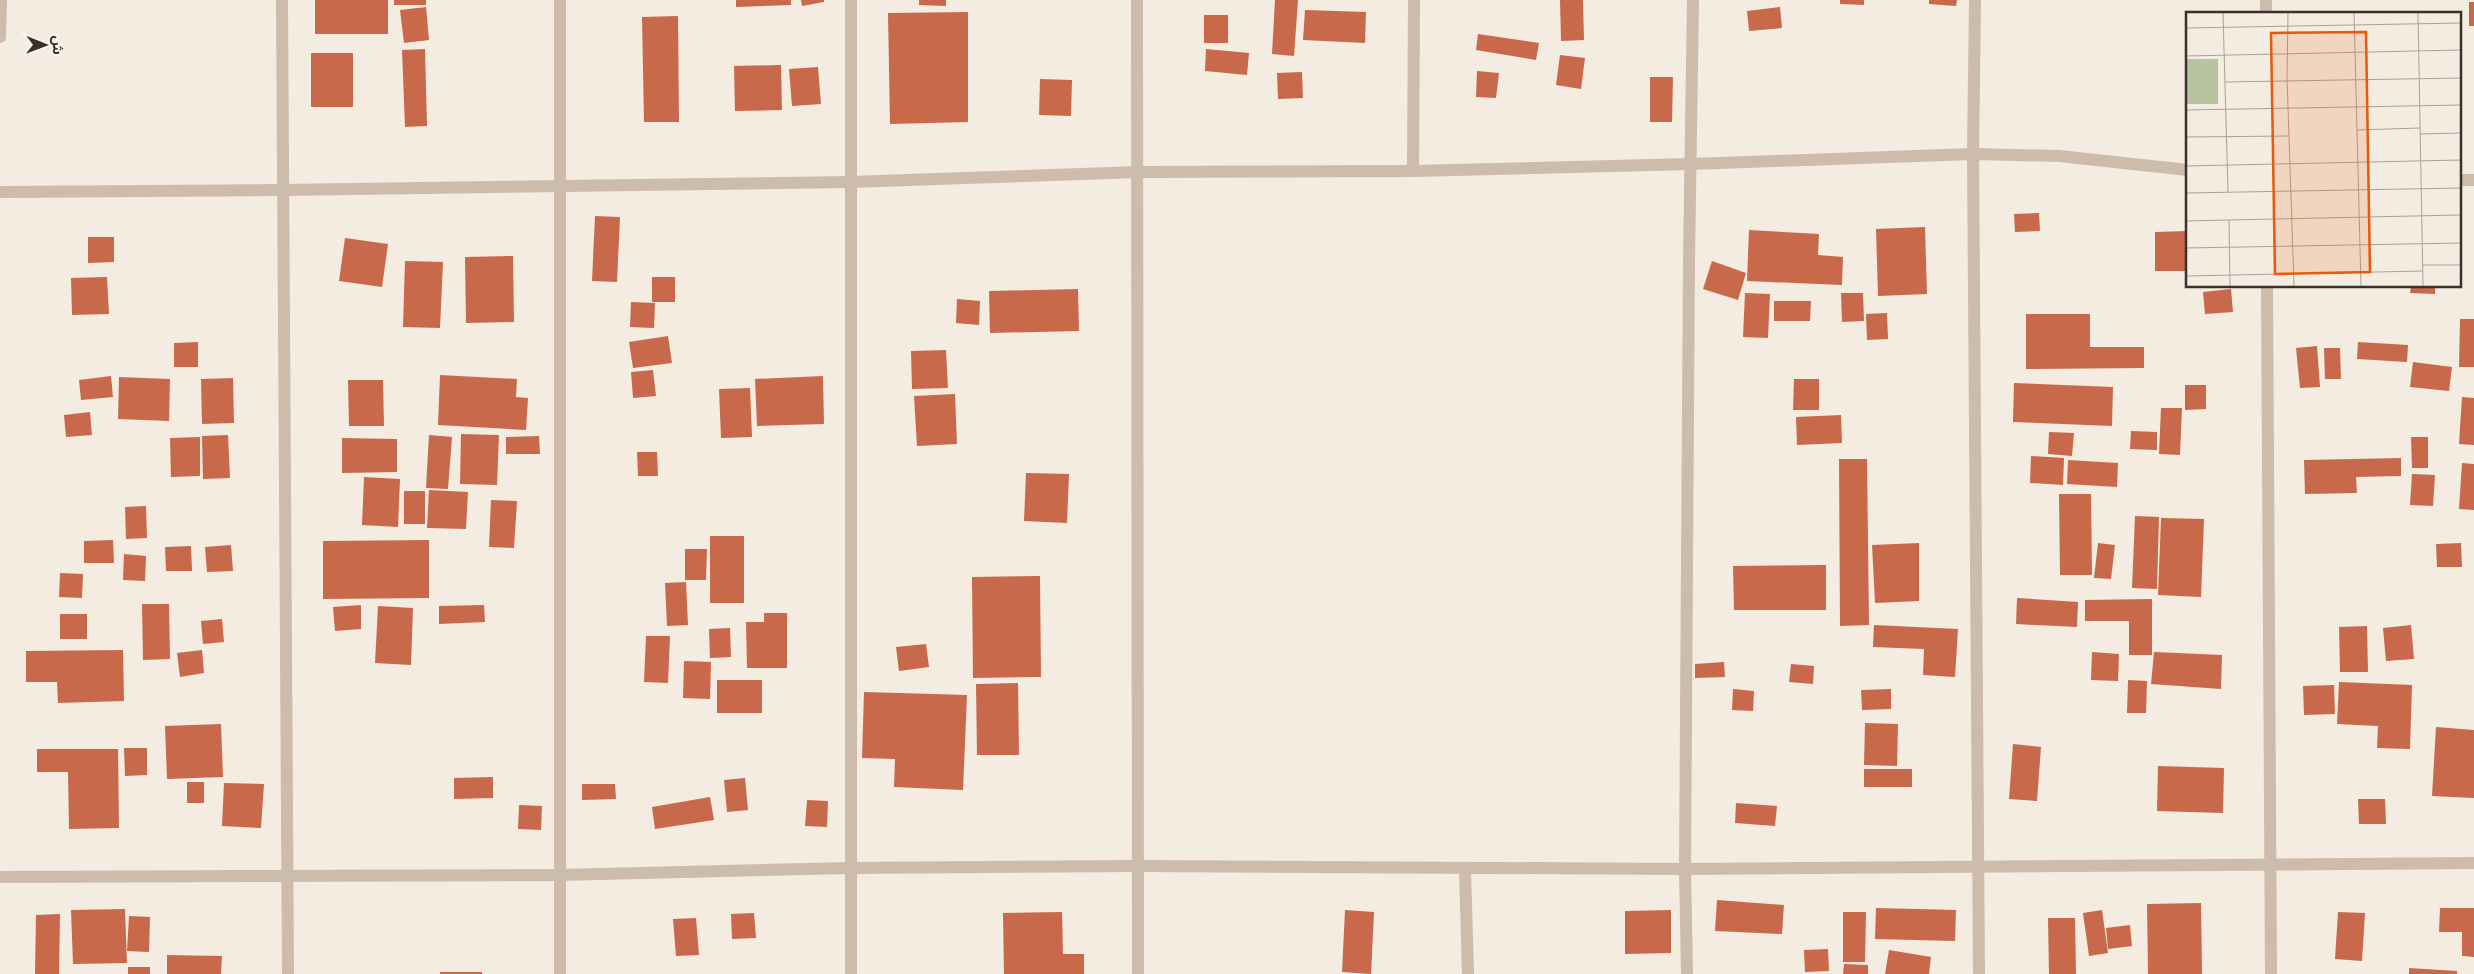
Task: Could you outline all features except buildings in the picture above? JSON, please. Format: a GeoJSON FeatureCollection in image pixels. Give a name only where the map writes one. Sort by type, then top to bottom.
{"type":"FeatureCollection","features":[{"type":"Feature","properties":{"kind":"street"},"geometry":{"type":"LineString","coordinates":[[0,37],[1,0]]}},
{"type":"Feature","properties":{"kind":"street"},"geometry":{"type":"LineString","coordinates":[[282,0],[288,974]]}},
{"type":"Feature","properties":{"kind":"street"},"geometry":{"type":"LineString","coordinates":[[560,0],[558,187],[560,974]]}},
{"type":"Feature","properties":{"kind":"street"},"geometry":{"type":"LineString","coordinates":[[851,0],[851,974]]}},
{"type":"Feature","properties":{"kind":"street"},"geometry":{"type":"LineString","coordinates":[[1137,0],[1138,974]]}},
{"type":"Feature","properties":{"kind":"street"},"geometry":{"type":"LineString","coordinates":[[1412,171],[1414,0]]}},
{"type":"Feature","properties":{"kind":"street"},"geometry":{"type":"LineString","coordinates":[[1687,974],[1685,869],[1693,0]]}},
{"type":"Feature","properties":{"kind":"street"},"geometry":{"type":"LineString","coordinates":[[1975,0],[1974,154],[1979,974]]}},
{"type":"Feature","properties":{"kind":"street"},"geometry":{"type":"LineString","coordinates":[[0,192],[558,187],[850,182],[1138,172],[1412,171],[1974,154],[2058,156],[2186,170]]}},
{"type":"Feature","properties":{"kind":"street"},"geometry":{"type":"LineString","coordinates":[[2267,288],[2271,974]]}},
{"type":"Feature","properties":{"kind":"street"},"geometry":{"type":"LineString","coordinates":[[0,877],[559,875],[850,868],[1138,866],[1685,869],[2474,863]]}},
{"type":"Feature","properties":{"kind":"street"},"geometry":{"type":"LineString","coordinates":[[1465,869],[1468,974]]}}]}
